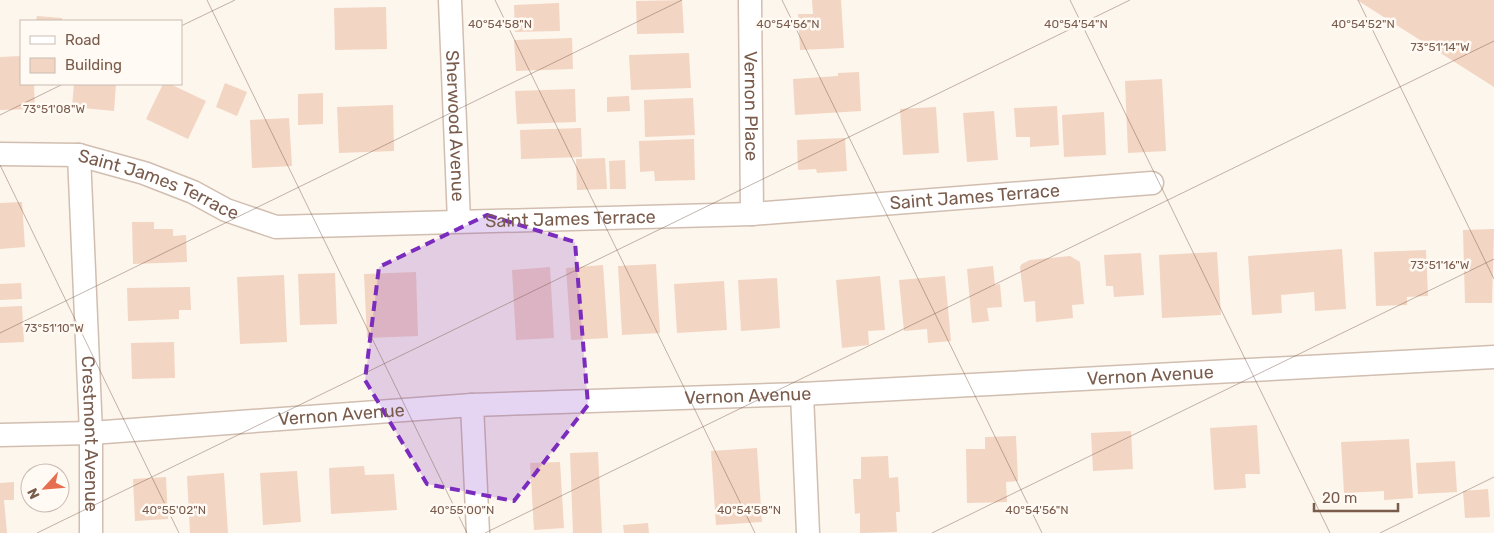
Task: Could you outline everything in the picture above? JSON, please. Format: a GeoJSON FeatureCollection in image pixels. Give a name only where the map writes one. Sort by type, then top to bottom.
{"type":"FeatureCollection","features":[{"type":"Feature","properties":{"kind":"street","name":"Sherwood Avenue"},"geometry":{"type":"LineString","coordinates":[[450,0],[459,222]]}},
{"type":"Feature","properties":{"kind":"street","name":"Vernon Place"},"geometry":{"type":"LineString","coordinates":[[750,0],[752,214]]}},
{"type":"Feature","properties":{"kind":"street","name":"Saint James Terrace"},"geometry":{"type":"LineString","coordinates":[[0,154],[79,155],[144,173],[193,192],[226,210],[276,227],[752,214],[1152,183]]}},
{"type":"Feature","properties":{"kind":"street","name":"Crestmont Avenue"},"geometry":{"type":"LineString","coordinates":[[79,155],[90,432],[91,533]]}},
{"type":"Feature","properties":{"kind":"street","name":"Vernon Avenue"},"geometry":{"type":"LineString","coordinates":[[0,436],[90,432],[472,405],[802,394],[1494,357]]}},
{"type":"Feature","properties":{"kind":"street"},"geometry":{"type":"LineString","coordinates":[[802,394],[808,533]]}},
{"type":"Feature","properties":{"kind":"street"},"geometry":{"type":"LineString","coordinates":[[472,405],[478,533]]}},
{"type":"Feature","properties":{"kind":"highlighted area"},"geometry":{"type":"Polygon","coordinates":[[[487,215],[575,242],[588,405],[514,501],[427,484],[365,380],[379,267],[487,215]]]}},
{"type":"Feature","properties":{"kind":"building"},"geometry":{"type":"Polygon","coordinates":[[[682,0],[684,33],[637,34],[636,1],[682,0]]]}},
{"type":"Feature","properties":{"kind":"building"},"geometry":{"type":"Polygon","coordinates":[[[812,0],[841,0],[844,48],[800,50],[798,14],[813,14],[812,0]]]}},
{"type":"Feature","properties":{"kind":"building"},"geometry":{"type":"Polygon","coordinates":[[[1357,0],[1494,0],[1494,87],[1357,0]]]}},
{"type":"Feature","properties":{"kind":"building"},"geometry":{"type":"Polygon","coordinates":[[[559,3],[560,31],[515,32],[514,5],[559,3]]]}},
{"type":"Feature","properties":{"kind":"building"},"geometry":{"type":"Polygon","coordinates":[[[386,7],[387,49],[335,50],[334,8],[386,7]]]}},
{"type":"Feature","properties":{"kind":"building"},"geometry":{"type":"Polygon","coordinates":[[[37,16],[62,18],[62,20],[36,20],[37,16]]]}},
{"type":"Feature","properties":{"kind":"building"},"geometry":{"type":"Polygon","coordinates":[[[572,38],[573,69],[516,71],[514,40],[572,38]]]}},
{"type":"Feature","properties":{"kind":"building"},"geometry":{"type":"Polygon","coordinates":[[[689,53],[691,88],[631,90],[629,55],[689,53]]]}},
{"type":"Feature","properties":{"kind":"building"},"geometry":{"type":"Polygon","coordinates":[[[20,56],[20,85],[34,85],[35,109],[0,110],[0,57],[20,56]]]}},
{"type":"Feature","properties":{"kind":"building"},"geometry":{"type":"Polygon","coordinates":[[[859,72],[861,111],[795,115],[793,79],[838,76],[838,73],[859,72]]]}},
{"type":"Feature","properties":{"kind":"building"},"geometry":{"type":"Polygon","coordinates":[[[1162,79],[1166,151],[1128,153],[1125,81],[1162,79]]]}},
{"type":"Feature","properties":{"kind":"building"},"geometry":{"type":"Polygon","coordinates":[[[225,83],[247,92],[237,116],[216,107],[225,83]]]}},
{"type":"Feature","properties":{"kind":"building"},"geometry":{"type":"Polygon","coordinates":[[[74,85],[116,85],[114,111],[72,107],[74,85]]]}},
{"type":"Feature","properties":{"kind":"building"},"geometry":{"type":"Polygon","coordinates":[[[163,85],[172,85],[206,101],[188,139],[146,119],[163,85]]]}},
{"type":"Feature","properties":{"kind":"building"},"geometry":{"type":"Polygon","coordinates":[[[575,89],[576,122],[517,124],[515,91],[575,89]]]}},
{"type":"Feature","properties":{"kind":"building"},"geometry":{"type":"Polygon","coordinates":[[[323,93],[323,124],[298,125],[298,94],[323,93]]]}},
{"type":"Feature","properties":{"kind":"building"},"geometry":{"type":"Polygon","coordinates":[[[629,96],[630,111],[607,112],[607,97],[629,96]]]}},
{"type":"Feature","properties":{"kind":"building"},"geometry":{"type":"Polygon","coordinates":[[[693,98],[695,135],[645,137],[644,100],[693,98]]]}},
{"type":"Feature","properties":{"kind":"building"},"geometry":{"type":"Polygon","coordinates":[[[393,105],[394,151],[339,153],[337,107],[393,105]]]}},
{"type":"Feature","properties":{"kind":"building"},"geometry":{"type":"Polygon","coordinates":[[[1057,106],[1059,145],[1030,147],[1030,137],[1016,137],[1014,108],[1057,106]]]}},
{"type":"Feature","properties":{"kind":"building"},"geometry":{"type":"Polygon","coordinates":[[[936,107],[939,153],[903,155],[900,109],[936,107]]]}},
{"type":"Feature","properties":{"kind":"building"},"geometry":{"type":"Polygon","coordinates":[[[994,111],[998,160],[967,162],[963,113],[994,111]]]}},
{"type":"Feature","properties":{"kind":"building"},"geometry":{"type":"Polygon","coordinates":[[[1104,112],[1106,155],[1064,157],[1062,115],[1104,112]]]}},
{"type":"Feature","properties":{"kind":"building"},"geometry":{"type":"Polygon","coordinates":[[[289,118],[292,166],[252,168],[250,120],[289,118]]]}},
{"type":"Feature","properties":{"kind":"building"},"geometry":{"type":"Polygon","coordinates":[[[581,128],[582,157],[521,159],[520,130],[581,128]]]}},
{"type":"Feature","properties":{"kind":"building"},"geometry":{"type":"Polygon","coordinates":[[[845,138],[847,171],[817,173],[816,169],[798,170],[797,140],[845,138]]]}},
{"type":"Feature","properties":{"kind":"building"},"geometry":{"type":"Polygon","coordinates":[[[694,139],[695,180],[655,181],[654,171],[640,172],[639,141],[694,139]]]}},
{"type":"Feature","properties":{"kind":"building"},"geometry":{"type":"Polygon","coordinates":[[[605,158],[607,189],[577,190],[576,159],[605,158]]]}},
{"type":"Feature","properties":{"kind":"building"},"geometry":{"type":"Polygon","coordinates":[[[625,160],[626,189],[610,189],[609,161],[625,160]]]}},
{"type":"Feature","properties":{"kind":"building"},"geometry":{"type":"Polygon","coordinates":[[[22,202],[25,247],[0,249],[0,203],[22,202]]]}},
{"type":"Feature","properties":{"kind":"building"},"geometry":{"type":"Polygon","coordinates":[[[132,222],[154,222],[154,229],[173,229],[173,236],[186,235],[187,262],[133,264],[132,222]]]}},
{"type":"Feature","properties":{"kind":"building"},"geometry":{"type":"Polygon","coordinates":[[[1494,229],[1492,303],[1465,303],[1463,230],[1494,229]]]}},
{"type":"Feature","properties":{"kind":"building"},"geometry":{"type":"Polygon","coordinates":[[[1342,249],[1346,309],[1315,311],[1314,292],[1281,295],[1282,313],[1252,315],[1248,256],[1342,249]]]}},
{"type":"Feature","properties":{"kind":"building"},"geometry":{"type":"Polygon","coordinates":[[[1426,250],[1428,296],[1407,297],[1407,305],[1376,306],[1374,252],[1426,250]]]}},
{"type":"Feature","properties":{"kind":"building"},"geometry":{"type":"Polygon","coordinates":[[[1217,252],[1221,315],[1162,318],[1159,255],[1217,252]]]}},
{"type":"Feature","properties":{"kind":"building"},"geometry":{"type":"Polygon","coordinates":[[[1141,253],[1144,295],[1114,297],[1113,286],[1106,286],[1104,255],[1141,253]]]}},
{"type":"Feature","properties":{"kind":"building"},"geometry":{"type":"Polygon","coordinates":[[[1070,256],[1080,262],[1084,304],[1072,305],[1073,318],[1036,322],[1035,301],[1024,302],[1020,267],[1030,260],[1070,256]]]}},
{"type":"Feature","properties":{"kind":"building"},"geometry":{"type":"Polygon","coordinates":[[[656,264],[660,333],[622,335],[618,266],[656,264]]]}},
{"type":"Feature","properties":{"kind":"building"},"geometry":{"type":"Polygon","coordinates":[[[603,265],[608,338],[571,340],[566,268],[603,265]]]}},
{"type":"Feature","properties":{"kind":"building"},"geometry":{"type":"Polygon","coordinates":[[[993,266],[995,285],[1000,284],[1002,307],[987,308],[989,321],[972,323],[967,269],[993,266]]]}},
{"type":"Feature","properties":{"kind":"building"},"geometry":{"type":"Polygon","coordinates":[[[550,267],[554,338],[516,340],[512,270],[550,267]]]}},
{"type":"Feature","properties":{"kind":"building"},"geometry":{"type":"Polygon","coordinates":[[[416,272],[418,336],[367,338],[364,274],[416,272]]]}},
{"type":"Feature","properties":{"kind":"building"},"geometry":{"type":"Polygon","coordinates":[[[335,273],[337,324],[300,325],[298,274],[335,273]]]}},
{"type":"Feature","properties":{"kind":"building"},"geometry":{"type":"Polygon","coordinates":[[[284,275],[287,342],[240,344],[237,277],[284,275]]]}},
{"type":"Feature","properties":{"kind":"building"},"geometry":{"type":"Polygon","coordinates":[[[880,276],[885,330],[868,331],[869,345],[842,348],[836,280],[880,276]]]}},
{"type":"Feature","properties":{"kind":"building"},"geometry":{"type":"Polygon","coordinates":[[[945,276],[951,341],[928,343],[927,329],[904,331],[899,280],[945,276]]]}},
{"type":"Feature","properties":{"kind":"building"},"geometry":{"type":"Polygon","coordinates":[[[777,278],[780,328],[741,331],[738,280],[777,278]]]}},
{"type":"Feature","properties":{"kind":"building"},"geometry":{"type":"Polygon","coordinates":[[[724,281],[727,330],[677,333],[674,284],[724,281]]]}},
{"type":"Feature","properties":{"kind":"building"},"geometry":{"type":"Polygon","coordinates":[[[21,283],[22,299],[0,300],[0,284],[21,283]]]}},
{"type":"Feature","properties":{"kind":"building"},"geometry":{"type":"Polygon","coordinates":[[[190,287],[191,310],[179,310],[179,319],[128,321],[127,288],[190,287]]]}},
{"type":"Feature","properties":{"kind":"building"},"geometry":{"type":"Polygon","coordinates":[[[22,306],[24,342],[0,343],[0,307],[22,306]]]}},
{"type":"Feature","properties":{"kind":"building"},"geometry":{"type":"Polygon","coordinates":[[[174,342],[175,378],[132,379],[131,343],[174,342]]]}},
{"type":"Feature","properties":{"kind":"building"},"geometry":{"type":"Polygon","coordinates":[[[1257,425],[1260,474],[1245,474],[1246,488],[1214,490],[1210,428],[1257,425]]]}},
{"type":"Feature","properties":{"kind":"building"},"geometry":{"type":"Polygon","coordinates":[[[1131,431],[1133,469],[1093,471],[1091,433],[1131,431]]]}},
{"type":"Feature","properties":{"kind":"building"},"geometry":{"type":"Polygon","coordinates":[[[1016,436],[1018,481],[1006,482],[1007,502],[967,503],[966,449],[985,449],[985,437],[1016,436]]]}},
{"type":"Feature","properties":{"kind":"building"},"geometry":{"type":"Polygon","coordinates":[[[1409,439],[1413,498],[1384,500],[1384,491],[1344,493],[1341,442],[1409,439]]]}},
{"type":"Feature","properties":{"kind":"building"},"geometry":{"type":"Polygon","coordinates":[[[757,448],[762,522],[716,525],[711,451],[757,448]]]}},
{"type":"Feature","properties":{"kind":"building"},"geometry":{"type":"Polygon","coordinates":[[[598,452],[602,533],[573,533],[570,453],[598,452]]]}},
{"type":"Feature","properties":{"kind":"building"},"geometry":{"type":"Polygon","coordinates":[[[888,456],[889,478],[898,477],[900,512],[896,512],[897,532],[860,533],[860,513],[855,514],[853,479],[861,479],[861,457],[888,456]]]}},
{"type":"Feature","properties":{"kind":"building"},"geometry":{"type":"Polygon","coordinates":[[[1455,461],[1457,492],[1418,494],[1416,463],[1455,461]]]}},
{"type":"Feature","properties":{"kind":"building"},"geometry":{"type":"Polygon","coordinates":[[[560,462],[564,528],[534,530],[530,463],[560,462]]]}},
{"type":"Feature","properties":{"kind":"building"},"geometry":{"type":"Polygon","coordinates":[[[364,466],[365,475],[394,474],[397,510],[331,514],[329,468],[364,466]]]}},
{"type":"Feature","properties":{"kind":"building"},"geometry":{"type":"Polygon","coordinates":[[[297,471],[301,522],[263,525],[260,473],[297,471]]]}},
{"type":"Feature","properties":{"kind":"building"},"geometry":{"type":"Polygon","coordinates":[[[224,473],[228,533],[190,533],[187,476],[224,473]]]}},
{"type":"Feature","properties":{"kind":"building"},"geometry":{"type":"Polygon","coordinates":[[[166,477],[168,519],[135,521],[133,479],[166,477]]]}},
{"type":"Feature","properties":{"kind":"building"},"geometry":{"type":"Polygon","coordinates":[[[14,482],[14,500],[4,500],[7,533],[0,533],[0,483],[14,482]]]}},
{"type":"Feature","properties":{"kind":"building"},"geometry":{"type":"Polygon","coordinates":[[[1488,489],[1490,517],[1465,518],[1463,491],[1488,489]]]}},
{"type":"Feature","properties":{"kind":"building"},"geometry":{"type":"Polygon","coordinates":[[[648,523],[649,533],[624,533],[623,525],[648,523]]]}}]}
